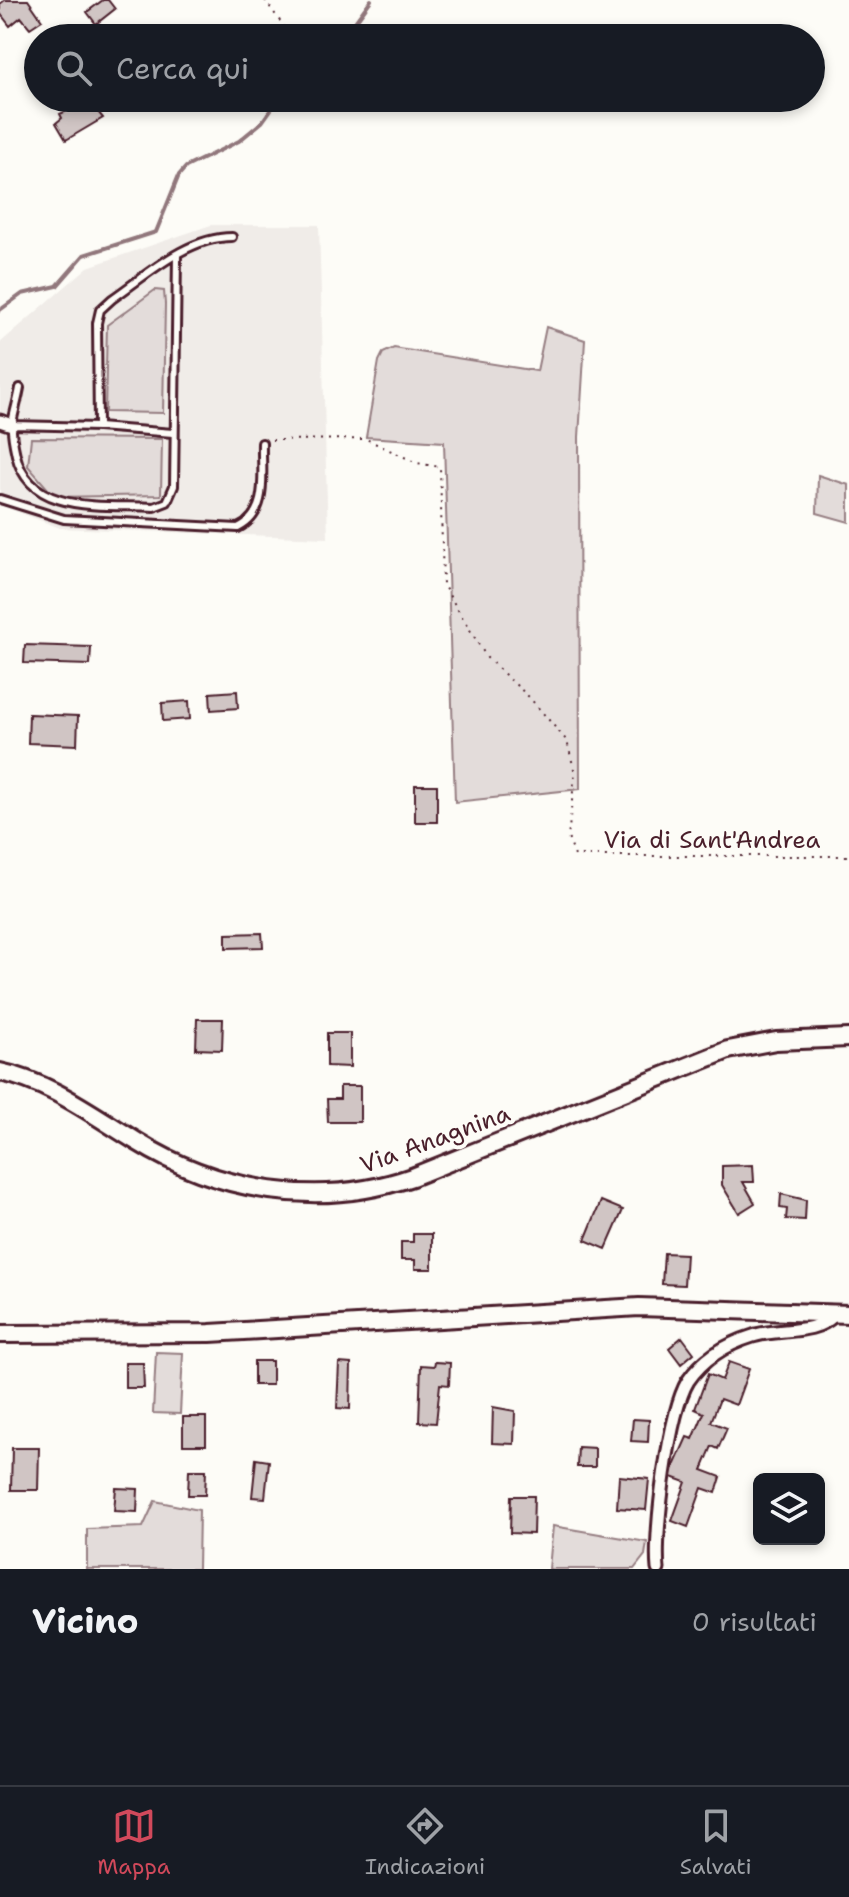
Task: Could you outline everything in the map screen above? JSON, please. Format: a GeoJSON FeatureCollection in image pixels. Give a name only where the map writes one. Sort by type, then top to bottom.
{"type":"FeatureCollection","features":[{"type":"Feature","properties":{"kind":"main road","name":"Via Anagnina"},"geometry":{"type":"LineString","coordinates":[[0,1072],[43,1087],[190,1169],[257,1187],[334,1194],[370,1191],[412,1177],[728,1050],[776,1041],[849,1038]]}},
{"type":"Feature","properties":{"kind":"main road"},"geometry":{"type":"LineString","coordinates":[[0,1334],[210,1333],[639,1307],[842,1314]]}},
{"type":"Feature","properties":{"kind":"street"},"geometry":{"type":"LineString","coordinates":[[658,1569],[656,1544],[672,1433],[688,1381],[713,1356],[737,1342],[765,1332],[820,1326],[842,1314]]}},
{"type":"Feature","properties":{"kind":"lane"},"geometry":{"type":"LineString","coordinates":[[98,427],[97,323],[100,310],[206,239],[232,237]]}},
{"type":"Feature","properties":{"kind":"lane"},"geometry":{"type":"LineString","coordinates":[[20,388],[6,423],[22,470],[46,495],[64,502],[140,506],[158,506],[172,496],[177,256]]}},
{"type":"Feature","properties":{"kind":"lane"},"geometry":{"type":"LineString","coordinates":[[6,423],[173,433]]}},
{"type":"Feature","properties":{"kind":"lane"},"geometry":{"type":"LineString","coordinates":[[0,499],[64,519],[238,528],[253,519],[260,507],[262,443]]}},
{"type":"Feature","properties":{"kind":"path"},"geometry":{"type":"LineString","coordinates":[[265,0],[282,24]]}},
{"type":"Feature","properties":{"kind":"path","name":"Via di Sant'Andrea"},"geometry":{"type":"LineString","coordinates":[[262,443],[268,440],[366,439],[417,463],[440,467],[443,585],[487,658],[529,697],[567,741],[575,773],[568,838],[575,856],[849,856]]}},
{"type":"Feature","properties":{"kind":"shaded area"},"geometry":{"type":"Polygon","coordinates":[[[211,225],[319,225],[328,538],[60,528],[0,505],[0,343],[88,267],[211,225]]]}},
{"type":"Feature","properties":{"kind":"shaded area"},"geometry":{"type":"Polygon","coordinates":[[[155,290],[164,291],[165,304],[163,413],[105,412],[107,325],[155,290]]]}},
{"type":"Feature","properties":{"kind":"shaded area"},"geometry":{"type":"Polygon","coordinates":[[[546,327],[585,340],[579,437],[580,789],[455,802],[444,442],[366,437],[379,361],[383,353],[394,348],[537,371],[546,327]]]}},
{"type":"Feature","properties":{"kind":"shaded area"},"geometry":{"type":"Polygon","coordinates":[[[31,438],[162,439],[161,495],[55,497],[28,466],[31,438]]]}},
{"type":"Feature","properties":{"kind":"shaded area"},"geometry":{"type":"Polygon","coordinates":[[[818,475],[849,485],[849,522],[817,513],[818,475]]]}},
{"type":"Feature","properties":{"kind":"shaded area"},"geometry":{"type":"Polygon","coordinates":[[[156,1352],[183,1353],[180,1414],[153,1413],[156,1352]]]}},
{"type":"Feature","properties":{"kind":"shaded area"},"geometry":{"type":"Polygon","coordinates":[[[155,1501],[199,1510],[198,1569],[87,1569],[87,1529],[143,1527],[155,1501]]]}},
{"type":"Feature","properties":{"kind":"shaded area"},"geometry":{"type":"Polygon","coordinates":[[[553,1526],[647,1542],[645,1555],[634,1569],[549,1569],[553,1526]]]}},
{"type":"Feature","properties":{"kind":"building"},"geometry":{"type":"Polygon","coordinates":[[[5,0],[28,0],[42,20],[27,24],[21,17],[10,26],[0,13],[0,4],[5,0]]]}},
{"type":"Feature","properties":{"kind":"building"},"geometry":{"type":"Polygon","coordinates":[[[103,0],[108,0],[115,9],[96,24],[87,12],[103,0]]]}},
{"type":"Feature","properties":{"kind":"building"},"geometry":{"type":"Polygon","coordinates":[[[98,112],[103,118],[66,140],[56,123],[62,118],[60,114],[98,112]]]}},
{"type":"Feature","properties":{"kind":"building"},"geometry":{"type":"Polygon","coordinates":[[[25,645],[91,647],[90,665],[24,663],[25,645]]]}},
{"type":"Feature","properties":{"kind":"building"},"geometry":{"type":"Polygon","coordinates":[[[237,691],[238,708],[211,710],[210,693],[237,691]]]}},
{"type":"Feature","properties":{"kind":"building"},"geometry":{"type":"Polygon","coordinates":[[[189,701],[190,719],[163,721],[162,703],[189,701]]]}},
{"type":"Feature","properties":{"kind":"building"},"geometry":{"type":"Polygon","coordinates":[[[29,714],[78,716],[77,745],[28,743],[29,714]]]}},
{"type":"Feature","properties":{"kind":"building"},"geometry":{"type":"Polygon","coordinates":[[[415,785],[437,785],[437,822],[415,822],[415,785]]]}},
{"type":"Feature","properties":{"kind":"building"},"geometry":{"type":"Polygon","coordinates":[[[262,933],[263,947],[226,948],[226,934],[262,933]]]}},
{"type":"Feature","properties":{"kind":"building"},"geometry":{"type":"Polygon","coordinates":[[[197,1019],[223,1019],[222,1050],[196,1049],[197,1019]]]}},
{"type":"Feature","properties":{"kind":"building"},"geometry":{"type":"Polygon","coordinates":[[[327,1033],[350,1033],[350,1067],[327,1066],[327,1033]]]}},
{"type":"Feature","properties":{"kind":"building"},"geometry":{"type":"Polygon","coordinates":[[[340,1086],[360,1086],[360,1122],[328,1122],[327,1099],[340,1099],[340,1086]]]}},
{"type":"Feature","properties":{"kind":"building"},"geometry":{"type":"Polygon","coordinates":[[[753,1165],[754,1182],[743,1182],[755,1203],[739,1213],[722,1185],[722,1166],[753,1165]]]}},
{"type":"Feature","properties":{"kind":"building"},"geometry":{"type":"Polygon","coordinates":[[[781,1194],[806,1200],[805,1220],[786,1219],[787,1209],[780,1208],[781,1194]]]}},
{"type":"Feature","properties":{"kind":"building"},"geometry":{"type":"Polygon","coordinates":[[[601,1201],[623,1210],[606,1249],[585,1240],[601,1201]]]}},
{"type":"Feature","properties":{"kind":"building"},"geometry":{"type":"Polygon","coordinates":[[[413,1234],[432,1234],[432,1269],[415,1269],[415,1260],[401,1260],[401,1242],[413,1242],[413,1234]]]}},
{"type":"Feature","properties":{"kind":"building"},"geometry":{"type":"Polygon","coordinates":[[[664,1253],[686,1254],[684,1285],[662,1284],[664,1253]]]}},
{"type":"Feature","properties":{"kind":"building"},"geometry":{"type":"Polygon","coordinates":[[[682,1337],[694,1353],[681,1364],[669,1348],[682,1337]]]}},
{"type":"Feature","properties":{"kind":"building"},"geometry":{"type":"Polygon","coordinates":[[[254,1361],[272,1361],[272,1385],[254,1385],[254,1361]]]}},
{"type":"Feature","properties":{"kind":"building"},"geometry":{"type":"Polygon","coordinates":[[[435,1362],[450,1363],[449,1385],[440,1384],[436,1423],[419,1422],[421,1365],[434,1366],[435,1362]]]}},
{"type":"Feature","properties":{"kind":"building"},"geometry":{"type":"Polygon","coordinates":[[[729,1362],[749,1369],[736,1405],[720,1399],[711,1422],[727,1428],[718,1449],[712,1446],[702,1470],[721,1477],[716,1493],[702,1488],[688,1527],[672,1521],[686,1482],[672,1477],[674,1466],[687,1437],[693,1439],[704,1413],[695,1409],[708,1374],[722,1380],[729,1362]]]}},
{"type":"Feature","properties":{"kind":"building"},"geometry":{"type":"Polygon","coordinates":[[[125,1363],[143,1363],[144,1388],[125,1388],[125,1363]]]}},
{"type":"Feature","properties":{"kind":"building"},"geometry":{"type":"Polygon","coordinates":[[[339,1363],[351,1364],[350,1409],[337,1408],[339,1363]]]}},
{"type":"Feature","properties":{"kind":"building"},"geometry":{"type":"Polygon","coordinates":[[[493,1407],[515,1411],[514,1444],[492,1443],[493,1407]]]}},
{"type":"Feature","properties":{"kind":"building"},"geometry":{"type":"Polygon","coordinates":[[[183,1417],[206,1417],[206,1445],[183,1445],[183,1417]]]}},
{"type":"Feature","properties":{"kind":"building"},"geometry":{"type":"Polygon","coordinates":[[[633,1419],[649,1420],[648,1442],[631,1441],[633,1419]]]}},
{"type":"Feature","properties":{"kind":"building"},"geometry":{"type":"Polygon","coordinates":[[[578,1447],[595,1448],[595,1467],[577,1467],[578,1447]]]}},
{"type":"Feature","properties":{"kind":"building"},"geometry":{"type":"Polygon","coordinates":[[[12,1448],[39,1448],[38,1490],[11,1490],[12,1448]]]}},
{"type":"Feature","properties":{"kind":"building"},"geometry":{"type":"Polygon","coordinates":[[[256,1459],[269,1461],[265,1498],[252,1497],[256,1459]]]}},
{"type":"Feature","properties":{"kind":"building"},"geometry":{"type":"Polygon","coordinates":[[[189,1470],[206,1470],[205,1495],[188,1495],[189,1470]]]}},
{"type":"Feature","properties":{"kind":"building"},"geometry":{"type":"Polygon","coordinates":[[[619,1476],[649,1479],[646,1510],[617,1508],[619,1476]]]}},
{"type":"Feature","properties":{"kind":"building"},"geometry":{"type":"Polygon","coordinates":[[[116,1488],[138,1489],[137,1512],[114,1511],[116,1488]]]}},
{"type":"Feature","properties":{"kind":"building"},"geometry":{"type":"Polygon","coordinates":[[[511,1496],[534,1496],[533,1534],[510,1533],[511,1496]]]}},
{"type":"Feature","properties":{"kind":"waterway"},"geometry":{"type":"LineString","coordinates":[[353,24],[371,0]]}},
{"type":"Feature","properties":{"kind":"waterway"},"geometry":{"type":"LineString","coordinates":[[0,310],[22,294],[57,286],[84,255],[156,232],[179,175],[186,167],[239,141],[269,112]]}}]}
